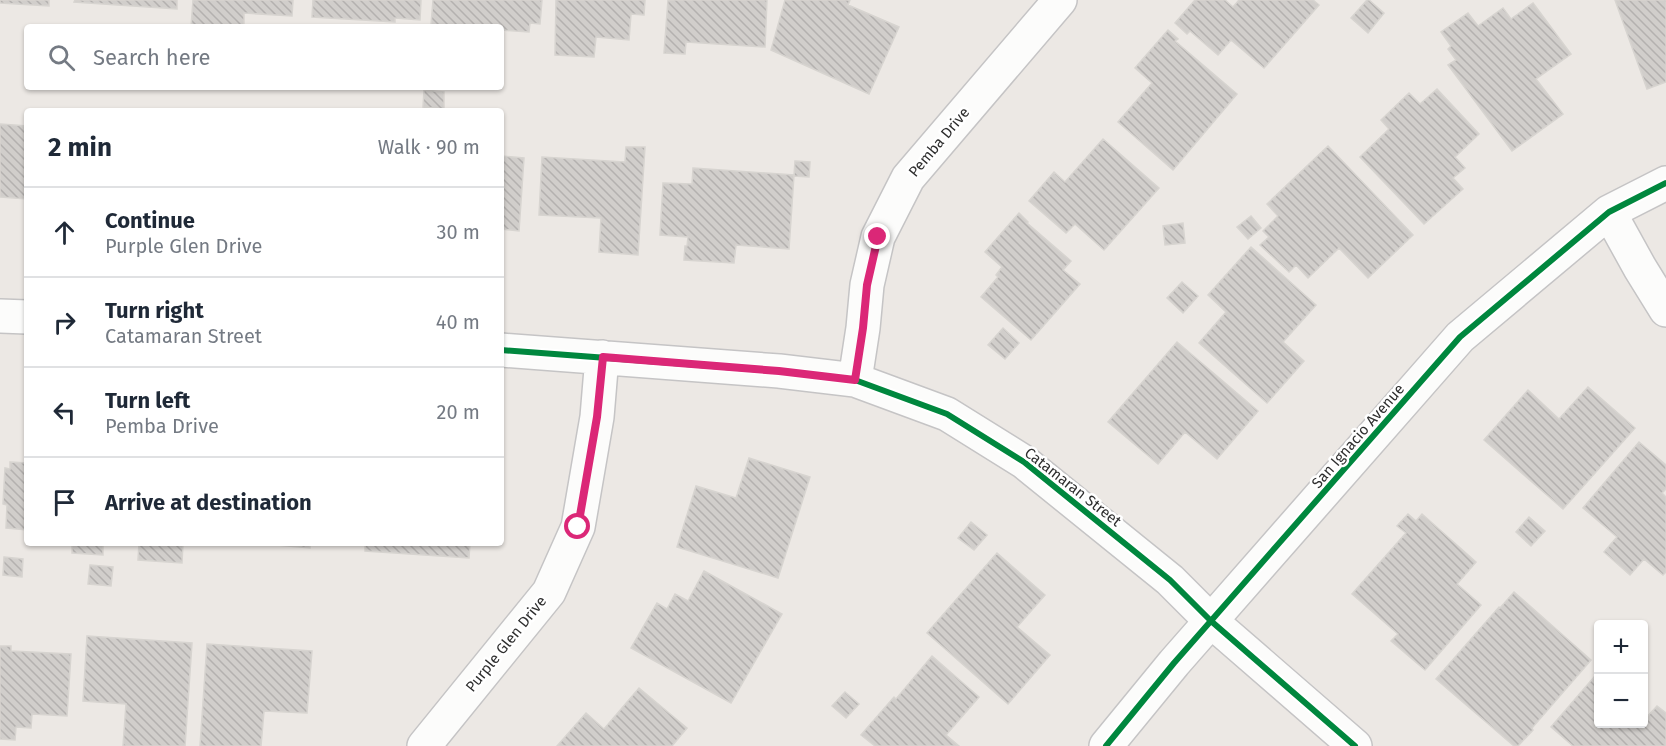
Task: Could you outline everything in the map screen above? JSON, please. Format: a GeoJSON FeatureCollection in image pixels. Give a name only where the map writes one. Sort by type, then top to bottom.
{"type":"FeatureCollection","features":[{"type":"Feature","properties":{"kind":"street","name":"Pemba Drive"},"geometry":{"type":"LineString","coordinates":[[855,380],[867,285],[878,237],[909,178],[1051,3]]}},
{"type":"Feature","properties":{"kind":"street","name":"San Ignacio Avenue"},"geometry":{"type":"LineString","coordinates":[[1106,746],[1211,621],[1460,337],[1609,212],[1666,183]]}},
{"type":"Feature","properties":{"kind":"street"},"geometry":{"type":"LineString","coordinates":[[1609,212],[1666,309]]}},
{"type":"Feature","properties":{"kind":"street"},"geometry":{"type":"LineString","coordinates":[[0,316],[24,317]]}},
{"type":"Feature","properties":{"kind":"street","name":"Catamaran Street"},"geometry":{"type":"LineString","coordinates":[[504,350],[779,371],[855,380],[947,414],[1024,462],[1170,580],[1211,621],[1355,746]]}},
{"type":"Feature","properties":{"kind":"street","name":"Purple Glen Drive"},"geometry":{"type":"LineString","coordinates":[[424,746],[549,592],[578,527],[597,417],[603,357]]}},
{"type":"Feature","properties":{"kind":"building"},"geometry":{"type":"Polygon","coordinates":[[[0,0],[49,0],[49,6],[0,3],[0,0]]]}},
{"type":"Feature","properties":{"kind":"building"},"geometry":{"type":"Polygon","coordinates":[[[75,0],[177,0],[177,9],[74,2],[75,0]]]}},
{"type":"Feature","properties":{"kind":"building"},"geometry":{"type":"Polygon","coordinates":[[[193,0],[293,0],[292,16],[244,13],[244,24],[191,24],[193,0]]]}},
{"type":"Feature","properties":{"kind":"building"},"geometry":{"type":"Polygon","coordinates":[[[313,0],[421,0],[420,20],[395,18],[395,22],[312,17],[313,0]]]}},
{"type":"Feature","properties":{"kind":"building"},"geometry":{"type":"Polygon","coordinates":[[[433,0],[542,0],[540,24],[530,23],[529,32],[504,30],[504,24],[431,24],[433,0]]]}},
{"type":"Feature","properties":{"kind":"building"},"geometry":{"type":"Polygon","coordinates":[[[556,0],[645,0],[644,15],[631,14],[629,40],[596,37],[594,57],[555,55],[556,0]]]}},
{"type":"Feature","properties":{"kind":"building"},"geometry":{"type":"Polygon","coordinates":[[[668,0],[767,0],[765,47],[686,42],[685,54],[664,53],[668,0]]]}},
{"type":"Feature","properties":{"kind":"building"},"geometry":{"type":"Polygon","coordinates":[[[785,0],[850,0],[848,5],[899,27],[869,94],[771,50],[785,0]]]}},
{"type":"Feature","properties":{"kind":"building"},"geometry":{"type":"Polygon","coordinates":[[[1195,0],[1225,0],[1233,7],[1239,0],[1313,0],[1319,5],[1264,68],[1231,40],[1218,55],[1190,31],[1187,34],[1175,23],[1195,0]]]}},
{"type":"Feature","properties":{"kind":"building"},"geometry":{"type":"Polygon","coordinates":[[[1367,0],[1384,13],[1368,33],[1351,18],[1367,0]]]}},
{"type":"Feature","properties":{"kind":"building"},"geometry":{"type":"Polygon","coordinates":[[[1615,0],[1666,0],[1666,82],[1647,89],[1615,0]]]}},
{"type":"Feature","properties":{"kind":"building"},"geometry":{"type":"Polygon","coordinates":[[[1533,3],[1571,54],[1536,79],[1563,114],[1512,151],[1448,65],[1456,60],[1448,49],[1451,46],[1441,32],[1468,13],[1478,26],[1503,8],[1511,19],[1533,3]]]}},
{"type":"Feature","properties":{"kind":"building"},"geometry":{"type":"Polygon","coordinates":[[[1168,30],[1178,39],[1175,41],[1237,94],[1173,170],[1118,122],[1152,83],[1135,68],[1168,30]]]}},
{"type":"Feature","properties":{"kind":"building"},"geometry":{"type":"Polygon","coordinates":[[[1437,89],[1479,134],[1455,157],[1465,168],[1453,178],[1463,189],[1424,224],[1360,157],[1389,129],[1381,120],[1409,93],[1420,104],[1437,89]]]}},
{"type":"Feature","properties":{"kind":"building"},"geometry":{"type":"Polygon","coordinates":[[[424,90],[444,92],[444,108],[423,107],[424,90]]]}},
{"type":"Feature","properties":{"kind":"building"},"geometry":{"type":"Polygon","coordinates":[[[0,124],[24,126],[24,199],[0,197],[0,124]]]}},
{"type":"Feature","properties":{"kind":"building"},"geometry":{"type":"Polygon","coordinates":[[[1103,139],[1159,188],[1104,250],[1075,224],[1066,233],[1029,201],[1054,172],[1065,182],[1103,139]]]}},
{"type":"Feature","properties":{"kind":"building"},"geometry":{"type":"Polygon","coordinates":[[[1328,146],[1413,235],[1368,278],[1339,248],[1308,278],[1296,265],[1289,272],[1260,245],[1269,237],[1263,231],[1278,216],[1267,204],[1328,146]]]}},
{"type":"Feature","properties":{"kind":"building"},"geometry":{"type":"Polygon","coordinates":[[[626,147],[645,147],[638,255],[599,252],[601,218],[539,215],[542,157],[625,162],[626,147]]]}},
{"type":"Feature","properties":{"kind":"building"},"geometry":{"type":"Polygon","coordinates":[[[504,156],[524,158],[519,231],[504,229],[504,156]]]}},
{"type":"Feature","properties":{"kind":"building"},"geometry":{"type":"Polygon","coordinates":[[[795,161],[810,162],[809,177],[794,176],[795,161]]]}},
{"type":"Feature","properties":{"kind":"building"},"geometry":{"type":"Polygon","coordinates":[[[693,168],[794,175],[789,249],[736,245],[734,263],[684,260],[688,237],[660,235],[663,183],[692,184],[693,168]]]}},
{"type":"Feature","properties":{"kind":"building"},"geometry":{"type":"Polygon","coordinates":[[[1019,213],[1027,223],[1071,261],[1063,270],[1080,284],[1031,340],[981,297],[998,277],[996,275],[1002,267],[985,252],[1019,213]]]}},
{"type":"Feature","properties":{"kind":"building"},"geometry":{"type":"Polygon","coordinates":[[[1251,216],[1261,228],[1248,239],[1237,227],[1251,216]]]}},
{"type":"Feature","properties":{"kind":"building"},"geometry":{"type":"Polygon","coordinates":[[[1183,223],[1185,243],[1165,245],[1163,226],[1183,223]]]}},
{"type":"Feature","properties":{"kind":"building"},"geometry":{"type":"Polygon","coordinates":[[[1251,247],[1316,305],[1283,342],[1304,361],[1267,403],[1199,343],[1226,312],[1208,295],[1251,247]]]}},
{"type":"Feature","properties":{"kind":"building"},"geometry":{"type":"Polygon","coordinates":[[[1182,282],[1198,296],[1183,313],[1167,298],[1182,282]]]}},
{"type":"Feature","properties":{"kind":"building"},"geometry":{"type":"Polygon","coordinates":[[[1003,328],[1019,343],[1005,359],[988,345],[1003,328]]]}},
{"type":"Feature","properties":{"kind":"building"},"geometry":{"type":"Polygon","coordinates":[[[1177,342],[1258,411],[1217,459],[1185,432],[1158,464],[1108,422],[1177,342]]]}},
{"type":"Feature","properties":{"kind":"building"},"geometry":{"type":"Polygon","coordinates":[[[1588,387],[1635,428],[1563,509],[1484,440],[1528,390],[1559,419],[1588,387]]]}},
{"type":"Feature","properties":{"kind":"building"},"geometry":{"type":"Polygon","coordinates":[[[1639,442],[1666,465],[1666,489],[1662,493],[1666,497],[1666,572],[1663,575],[1644,559],[1630,575],[1604,552],[1617,537],[1583,508],[1639,442]]]}},
{"type":"Feature","properties":{"kind":"building"},"geometry":{"type":"Polygon","coordinates":[[[749,458],[810,477],[778,578],[677,547],[696,486],[736,498],[749,458]]]}},
{"type":"Feature","properties":{"kind":"building"},"geometry":{"type":"Polygon","coordinates":[[[10,462],[24,463],[24,530],[6,528],[7,505],[3,504],[5,468],[10,469],[10,462]]]}},
{"type":"Feature","properties":{"kind":"building"},"geometry":{"type":"Polygon","coordinates":[[[1408,514],[1416,521],[1422,514],[1476,562],[1457,584],[1481,605],[1425,670],[1391,641],[1398,634],[1352,594],[1406,533],[1397,526],[1408,514]]]}},
{"type":"Feature","properties":{"kind":"building"},"geometry":{"type":"Polygon","coordinates":[[[1529,517],[1545,531],[1531,546],[1516,532],[1529,517]]]}},
{"type":"Feature","properties":{"kind":"building"},"geometry":{"type":"Polygon","coordinates":[[[971,522],[987,535],[974,550],[958,538],[971,522]]]}},
{"type":"Feature","properties":{"kind":"building"},"geometry":{"type":"Polygon","coordinates":[[[72,546],[103,546],[103,555],[72,553],[72,546]]]}},
{"type":"Feature","properties":{"kind":"building"},"geometry":{"type":"Polygon","coordinates":[[[139,546],[183,546],[182,563],[138,560],[139,546]]]}},
{"type":"Feature","properties":{"kind":"building"},"geometry":{"type":"Polygon","coordinates":[[[365,546],[470,546],[469,558],[365,551],[365,546]]]}},
{"type":"Feature","properties":{"kind":"building"},"geometry":{"type":"Polygon","coordinates":[[[997,553],[1045,595],[1017,627],[1050,655],[1008,704],[927,633],[997,553]]]}},
{"type":"Feature","properties":{"kind":"building"},"geometry":{"type":"Polygon","coordinates":[[[4,557],[23,559],[22,577],[3,575],[4,557]]]}},
{"type":"Feature","properties":{"kind":"building"},"geometry":{"type":"Polygon","coordinates":[[[90,565],[113,567],[111,586],[88,584],[90,565]]]}},
{"type":"Feature","properties":{"kind":"building"},"geometry":{"type":"Polygon","coordinates":[[[704,571],[782,614],[731,703],[631,648],[657,603],[667,609],[675,594],[688,601],[704,571]]]}},
{"type":"Feature","properties":{"kind":"building"},"geometry":{"type":"Polygon","coordinates":[[[1514,592],[1591,660],[1518,746],[1514,746],[1436,679],[1514,592]]]}},
{"type":"Feature","properties":{"kind":"building"},"geometry":{"type":"Polygon","coordinates":[[[87,636],[192,643],[185,746],[123,746],[126,704],[83,701],[87,636]]]}},
{"type":"Feature","properties":{"kind":"building"},"geometry":{"type":"Polygon","coordinates":[[[207,644],[312,651],[307,713],[264,711],[261,746],[200,746],[207,644]]]}},
{"type":"Feature","properties":{"kind":"building"},"geometry":{"type":"Polygon","coordinates":[[[0,646],[11,646],[11,651],[71,654],[67,716],[32,714],[31,728],[16,727],[15,740],[0,739],[0,646]]]}},
{"type":"Feature","properties":{"kind":"building"},"geometry":{"type":"Polygon","coordinates":[[[932,656],[979,697],[946,735],[959,746],[875,746],[861,735],[894,697],[896,699],[932,656]]]}},
{"type":"Feature","properties":{"kind":"building"},"geometry":{"type":"Polygon","coordinates":[[[1594,677],[1594,728],[1648,728],[1648,716],[1657,706],[1666,713],[1666,746],[1573,746],[1551,727],[1594,677]]]}},
{"type":"Feature","properties":{"kind":"building"},"geometry":{"type":"Polygon","coordinates":[[[639,688],[687,728],[672,746],[557,746],[586,713],[604,729],[639,688]]]}},
{"type":"Feature","properties":{"kind":"building"},"geometry":{"type":"Polygon","coordinates":[[[845,692],[859,704],[846,718],[832,706],[845,692]]]}},
{"type":"Feature","properties":{"kind":"cycle path"},"geometry":{"type":"LineString","coordinates":[[1106,746],[1174,663],[1460,337],[1609,212],[1666,183]]}},
{"type":"Feature","properties":{"kind":"cycle path"},"geometry":{"type":"LineString","coordinates":[[504,350],[779,371],[855,380],[947,414],[1024,462],[1170,580],[1211,621],[1355,746]]}},
{"type":"Feature","properties":{"kind":"route"},"geometry":{"type":"LineString","coordinates":[[578,527],[597,417],[603,357],[779,371],[855,380],[867,285],[878,237]]}}]}
